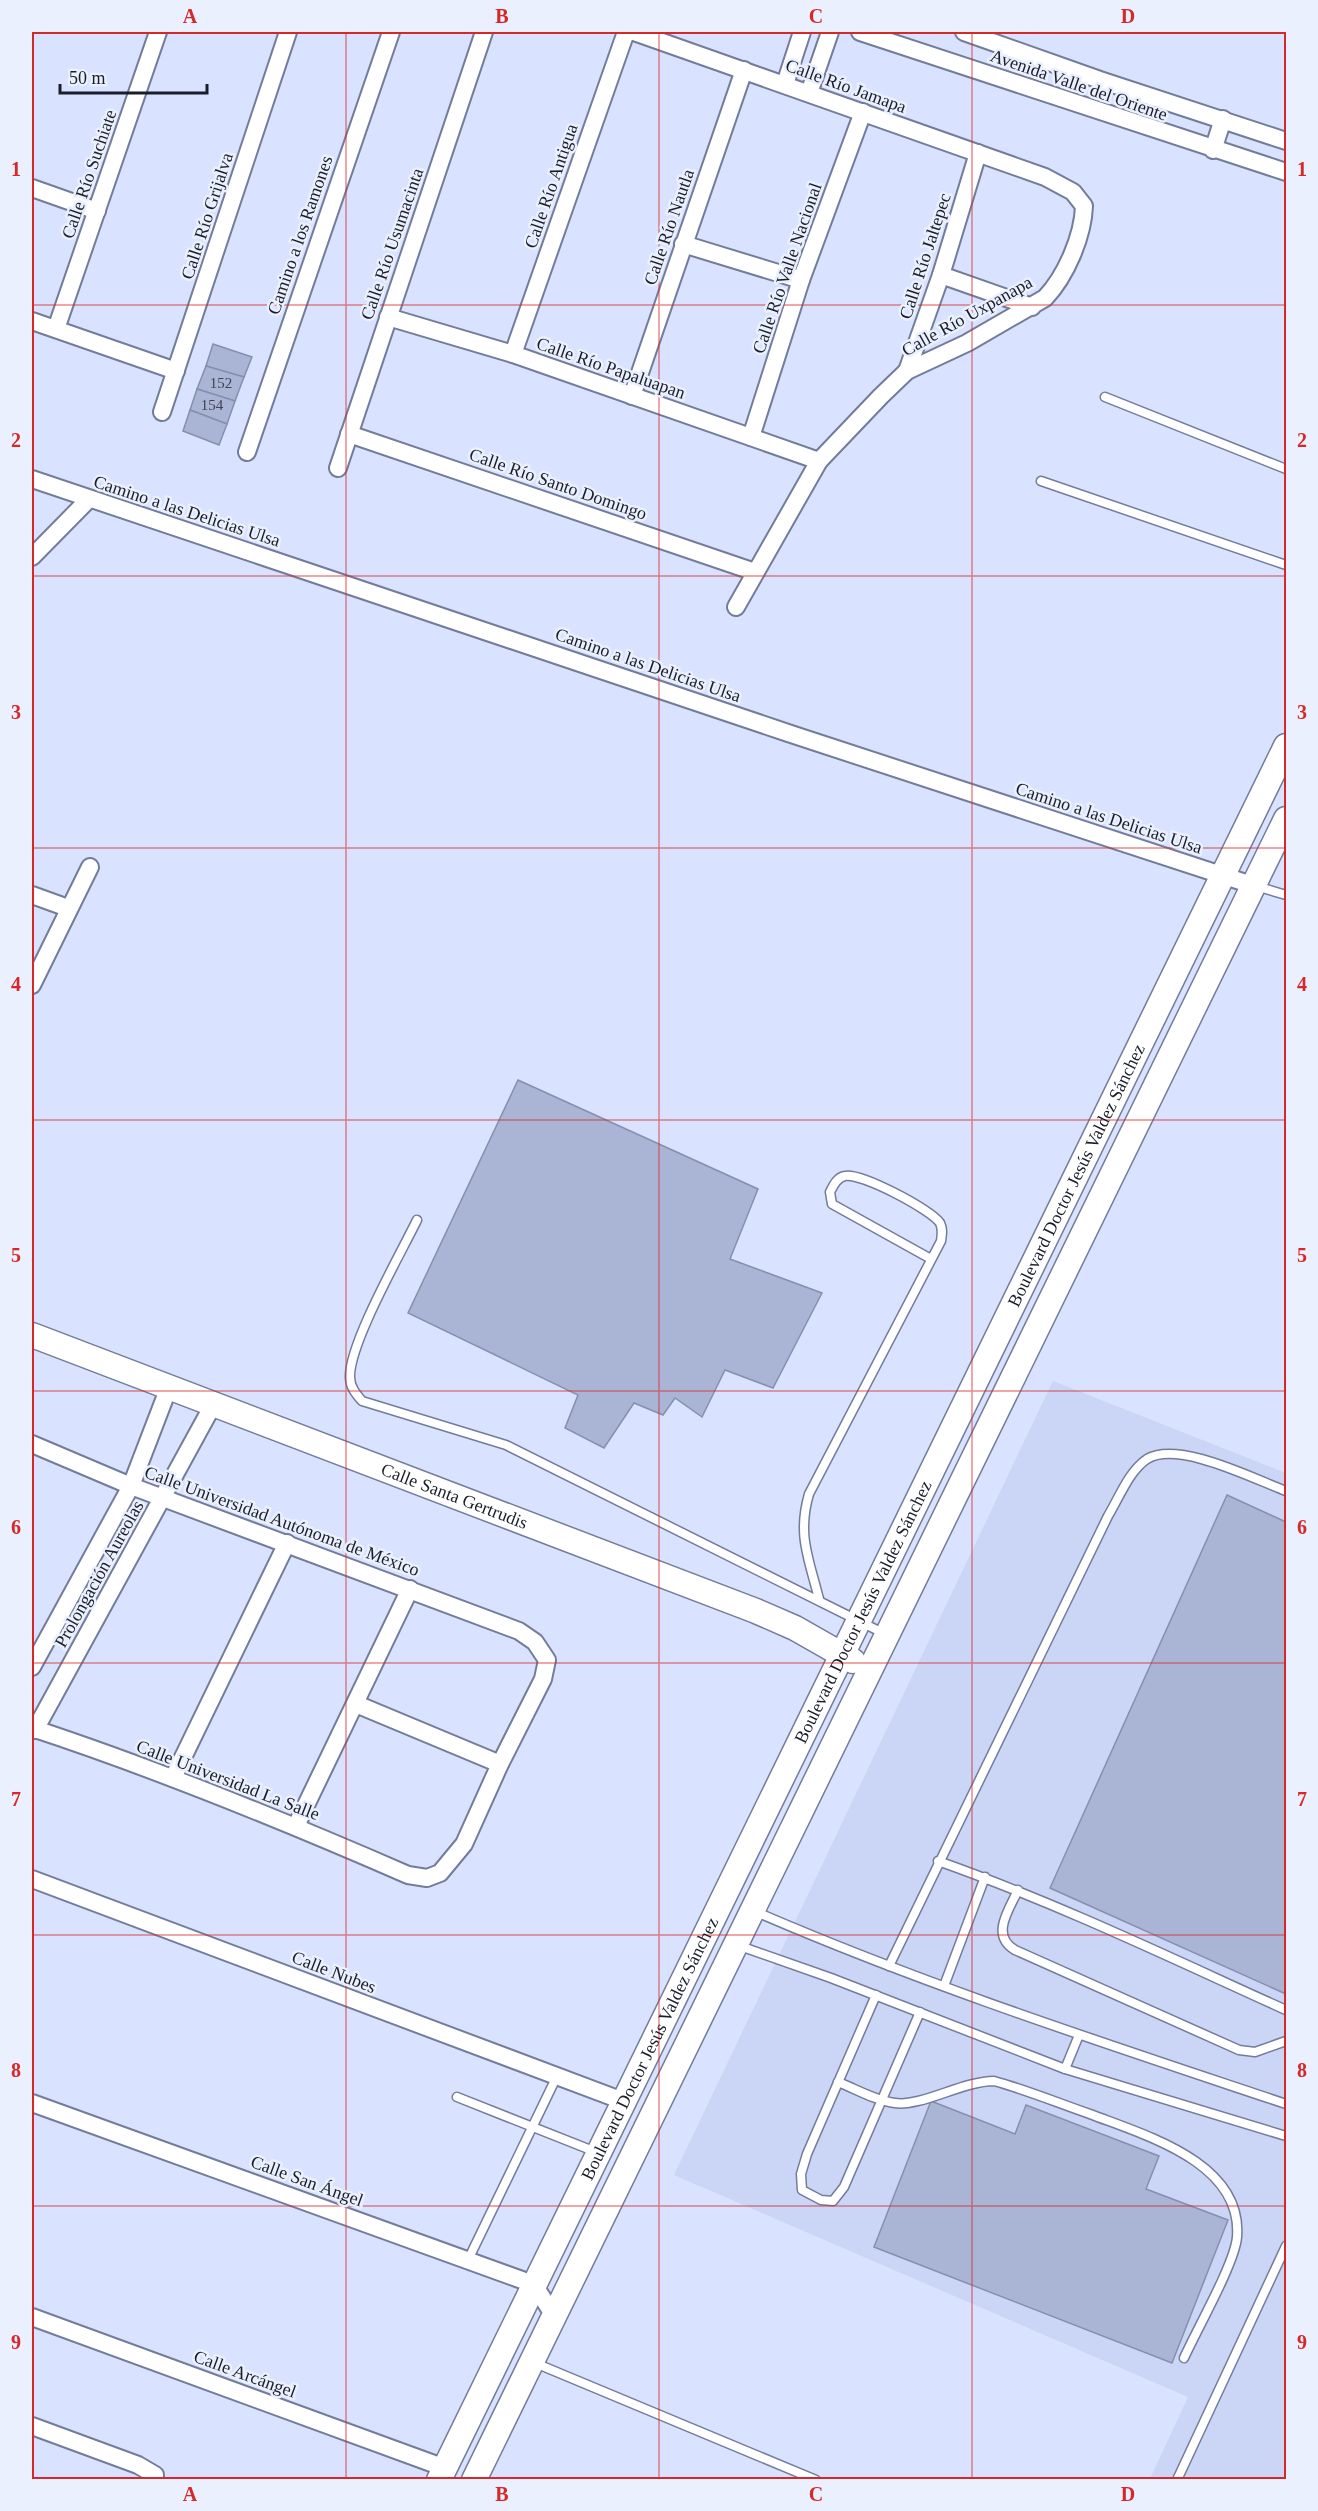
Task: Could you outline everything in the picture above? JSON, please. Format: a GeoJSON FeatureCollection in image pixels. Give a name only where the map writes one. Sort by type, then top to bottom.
{"type":"FeatureCollection","features":[{"type":"Feature","properties":{"kind":"main road","name":"Boulevard Doctor Jesús Valdez Sánchez"},"geometry":{"type":"LineString","coordinates":[[442,2474],[841,1653],[859,1621],[1287,746]]}},
{"type":"Feature","properties":{"kind":"main road","name":"Boulevard Doctor Jesús Valdez Sánchez"},"geometry":{"type":"LineString","coordinates":[[474,2480],[734,1944],[889,1635],[1252,885],[1287,819]]}},
{"type":"Feature","properties":{"kind":"main road","name":"Calle Santa Gertrudis"},"geometry":{"type":"LineString","coordinates":[[32,1335],[756,1611],[841,1653],[871,1671]]}},
{"type":"Feature","properties":{"kind":"street","name":"Calle Río Suchiate"},"geometry":{"type":"LineString","coordinates":[[56,329],[158,32]]}},
{"type":"Feature","properties":{"kind":"street","name":"Calle Río Grijalva"},"geometry":{"type":"LineString","coordinates":[[162,412],[288,32]]}},
{"type":"Feature","properties":{"kind":"street","name":"Camino a los Ramones"},"geometry":{"type":"LineString","coordinates":[[247,452],[391,32]]}},
{"type":"Feature","properties":{"kind":"street","name":"Calle Río Usumacinta"},"geometry":{"type":"LineString","coordinates":[[338,468],[484,32]]}},
{"type":"Feature","properties":{"kind":"street","name":"Calle Río Antigua"},"geometry":{"type":"LineString","coordinates":[[513,354],[626,32]]}},
{"type":"Feature","properties":{"kind":"street","name":"Calle Río Jamapa"},"geometry":{"type":"LineString","coordinates":[[634,32],[1045,177]]}},
{"type":"Feature","properties":{"kind":"street"},"geometry":{"type":"LineString","coordinates":[[785,84],[802,32]]}},
{"type":"Feature","properties":{"kind":"street"},"geometry":{"type":"LineString","coordinates":[[810,93],[830,32]]}},
{"type":"Feature","properties":{"kind":"street","name":"Avenida Valle del Oriente"},"geometry":{"type":"LineString","coordinates":[[860,32],[1213,150],[1287,172]]}},
{"type":"Feature","properties":{"kind":"street","name":"Avenida Valle del Oriente"},"geometry":{"type":"LineString","coordinates":[[964,32],[1100,80],[1287,141]]}},
{"type":"Feature","properties":{"kind":"street","name":"Calle Río Nautla"},"geometry":{"type":"LineString","coordinates":[[632,396],[744,70]]}},
{"type":"Feature","properties":{"kind":"street","name":"Calle Río Valle Nacional"},"geometry":{"type":"LineString","coordinates":[[751,437],[801,280],[862,112]]}},
{"type":"Feature","properties":{"kind":"street"},"geometry":{"type":"LineString","coordinates":[[1213,150],[1223,119]]}},
{"type":"Feature","properties":{"kind":"street","name":"Calle Río Jaltepec"},"geometry":{"type":"LineString","coordinates":[[907,371],[941,275],[978,153]]}},
{"type":"Feature","properties":{"kind":"street","name":"Calle Río Uxpanapa"},"geometry":{"type":"LineString","coordinates":[[736,607],[819,461],[907,371],[968,343],[1032,307],[1054,288],[1074,247],[1084,210],[1083,202],[1078,196],[1045,177]]}},
{"type":"Feature","properties":{"kind":"street"},"geometry":{"type":"LineString","coordinates":[[32,188],[97,211]]}},
{"type":"Feature","properties":{"kind":"street"},"geometry":{"type":"LineString","coordinates":[[684,244],[801,280]]}},
{"type":"Feature","properties":{"kind":"street"},"geometry":{"type":"LineString","coordinates":[[941,275],[1032,307]]}},
{"type":"Feature","properties":{"kind":"street","name":"Calle Río Papaluapan"},"geometry":{"type":"LineString","coordinates":[[388,317],[513,354],[819,461]]}},
{"type":"Feature","properties":{"kind":"street"},"geometry":{"type":"LineString","coordinates":[[32,321],[176,371]]}},
{"type":"Feature","properties":{"kind":"street","name":"Calle Río Santo Domingo"},"geometry":{"type":"LineString","coordinates":[[349,434],[754,572]]}},
{"type":"Feature","properties":{"kind":"street","name":"Camino a las Delicias Ulsa"},"geometry":{"type":"LineString","coordinates":[[32,479],[1252,885]]}},
{"type":"Feature","properties":{"kind":"street"},"geometry":{"type":"LineString","coordinates":[[32,557],[89,499]]}},
{"type":"Feature","properties":{"kind":"street"},"geometry":{"type":"LineString","coordinates":[[32,985],[90,867]]}},
{"type":"Feature","properties":{"kind":"street"},"geometry":{"type":"LineString","coordinates":[[32,895],[68,909]]}},
{"type":"Feature","properties":{"kind":"street","name":"Prolongación Aureolas"},"geometry":{"type":"LineString","coordinates":[[32,1666],[131,1486],[169,1387]]}},
{"type":"Feature","properties":{"kind":"street","name":"Prolongación Aureolas"},"geometry":{"type":"LineString","coordinates":[[33,1729],[213,1405]]}},
{"type":"Feature","properties":{"kind":"street","name":"Calle Universidad Autónoma de México"},"geometry":{"type":"LineString","coordinates":[[32,1444],[131,1486],[519,1631],[544,1653],[546,1666],[543,1679],[500,1764]]}},
{"type":"Feature","properties":{"kind":"street"},"geometry":{"type":"LineString","coordinates":[[173,1778],[288,1543]]}},
{"type":"Feature","properties":{"kind":"street"},"geometry":{"type":"LineString","coordinates":[[296,1826],[410,1589]]}},
{"type":"Feature","properties":{"kind":"street"},"geometry":{"type":"LineString","coordinates":[[356,1704],[500,1764]]}},
{"type":"Feature","properties":{"kind":"street","name":"Calle Universidad La Salle"},"geometry":{"type":"LineString","coordinates":[[33,1729],[173,1778],[296,1826],[408,1875],[427,1878],[440,1873],[455,1858],[474,1826],[500,1764]]}},
{"type":"Feature","properties":{"kind":"street","name":"Calle Nubes"},"geometry":{"type":"LineString","coordinates":[[32,1879],[622,2101]]}},
{"type":"Feature","properties":{"kind":"street","name":"Calle San Ángel"},"geometry":{"type":"LineString","coordinates":[[32,2103],[535,2286]]}},
{"type":"Feature","properties":{"kind":"street"},"geometry":{"type":"LineString","coordinates":[[535,2286],[554,2316]]}},
{"type":"Feature","properties":{"kind":"street","name":"Calle Arcángel"},"geometry":{"type":"LineString","coordinates":[[32,2317],[442,2474]]}},
{"type":"Feature","properties":{"kind":"street"},"geometry":{"type":"LineString","coordinates":[[32,2426],[138,2465],[155,2475],[156,2480]]}},
{"type":"Feature","properties":{"kind":"lane"},"geometry":{"type":"LineString","coordinates":[[1105,397],[1287,469]]}},
{"type":"Feature","properties":{"kind":"lane"},"geometry":{"type":"LineString","coordinates":[[1041,481],[1287,565]]}},
{"type":"Feature","properties":{"kind":"lane"},"geometry":{"type":"LineString","coordinates":[[1252,885],[1287,895]]}},
{"type":"Feature","properties":{"kind":"lane"},"geometry":{"type":"LineString","coordinates":[[819,1599],[805,1547],[802,1517],[809,1494],[941,1241],[943,1231],[934,1215],[863,1178],[845,1176],[838,1180],[830,1192],[832,1204],[931,1259]]}},
{"type":"Feature","properties":{"kind":"lane"},"geometry":{"type":"LineString","coordinates":[[417,1220],[379,1297],[350,1369],[352,1388],[362,1401],[506,1445],[889,1635]]}},
{"type":"Feature","properties":{"kind":"lane"},"geometry":{"type":"LineString","coordinates":[[889,1966],[938,1861],[1108,1516],[1138,1468],[1146,1460],[1159,1454],[1196,1457],[1287,1491]]}},
{"type":"Feature","properties":{"kind":"lane"},"geometry":{"type":"LineString","coordinates":[[938,1861],[1018,1890],[1287,2010]]}},
{"type":"Feature","properties":{"kind":"lane"},"geometry":{"type":"LineString","coordinates":[[944,1986],[985,1877]]}},
{"type":"Feature","properties":{"kind":"lane"},"geometry":{"type":"LineString","coordinates":[[1018,1890],[1002,1925],[1002,1936],[1007,1945],[1239,2050],[1254,2052],[1287,2042]]}},
{"type":"Feature","properties":{"kind":"lane"},"geometry":{"type":"LineString","coordinates":[[751,1910],[889,1966],[1078,2035],[1287,2104]]}},
{"type":"Feature","properties":{"kind":"lane"},"geometry":{"type":"LineString","coordinates":[[734,1944],[876,1995],[1065,2069],[1287,2136]]}},
{"type":"Feature","properties":{"kind":"lane"},"geometry":{"type":"LineString","coordinates":[[876,1995],[807,2154],[801,2174],[802,2190],[821,2200],[833,2201],[844,2187],[920,2012]]}},
{"type":"Feature","properties":{"kind":"lane"},"geometry":{"type":"LineString","coordinates":[[1065,2069],[1078,2035]]}},
{"type":"Feature","properties":{"kind":"lane"},"geometry":{"type":"LineString","coordinates":[[468,2260],[557,2076]]}},
{"type":"Feature","properties":{"kind":"lane"},"geometry":{"type":"LineString","coordinates":[[838,2082],[883,2100],[908,2103],[980,2081],[994,2081],[1161,2141],[1191,2157],[1206,2169],[1232,2204],[1238,2223],[1237,2240],[1184,2358]]}},
{"type":"Feature","properties":{"kind":"lane"},"geometry":{"type":"LineString","coordinates":[[457,2097],[598,2152]]}},
{"type":"Feature","properties":{"kind":"lane"},"geometry":{"type":"LineString","coordinates":[[1177,2480],[1287,2246]]}},
{"type":"Feature","properties":{"kind":"lane"},"geometry":{"type":"LineString","coordinates":[[531,2362],[816,2480]]}},
{"type":"Feature","properties":{"kind":"shaded area"},"geometry":{"type":"Polygon","coordinates":[[[1053,1381],[1286,1473],[1286,2479],[1150,2479],[1188,2397],[674,2175],[1053,1381]]]}},
{"type":"Feature","properties":{"kind":"building"},"geometry":{"type":"Polygon","coordinates":[[[213,344],[252,357],[244,377],[206,366],[213,344]]]}},
{"type":"Feature","properties":{"kind":"building"},"geometry":{"type":"Polygon","coordinates":[[[206,366],[244,377],[235,401],[197,389],[206,366]]]}},
{"type":"Feature","properties":{"kind":"building"},"geometry":{"type":"Polygon","coordinates":[[[197,389],[235,401],[227,424],[190,410],[197,389]]]}},
{"type":"Feature","properties":{"kind":"building"},"geometry":{"type":"Polygon","coordinates":[[[190,410],[227,424],[219,445],[183,431],[190,410]]]}},
{"type":"Feature","properties":{"kind":"building"},"geometry":{"type":"Polygon","coordinates":[[[518,1080],[758,1189],[730,1259],[822,1293],[773,1388],[725,1370],[702,1417],[675,1398],[663,1415],[634,1403],[604,1448],[565,1428],[578,1395],[408,1313],[518,1080]]]}},
{"type":"Feature","properties":{"kind":"building"},"geometry":{"type":"Polygon","coordinates":[[[1227,1495],[1286,1522],[1286,1994],[1050,1888],[1227,1495]]]}},
{"type":"Feature","properties":{"kind":"building"},"geometry":{"type":"Polygon","coordinates":[[[931,2101],[1015,2134],[1026,2105],[1159,2156],[1146,2189],[1228,2220],[1172,2363],[874,2247],[931,2101]]]}}]}
